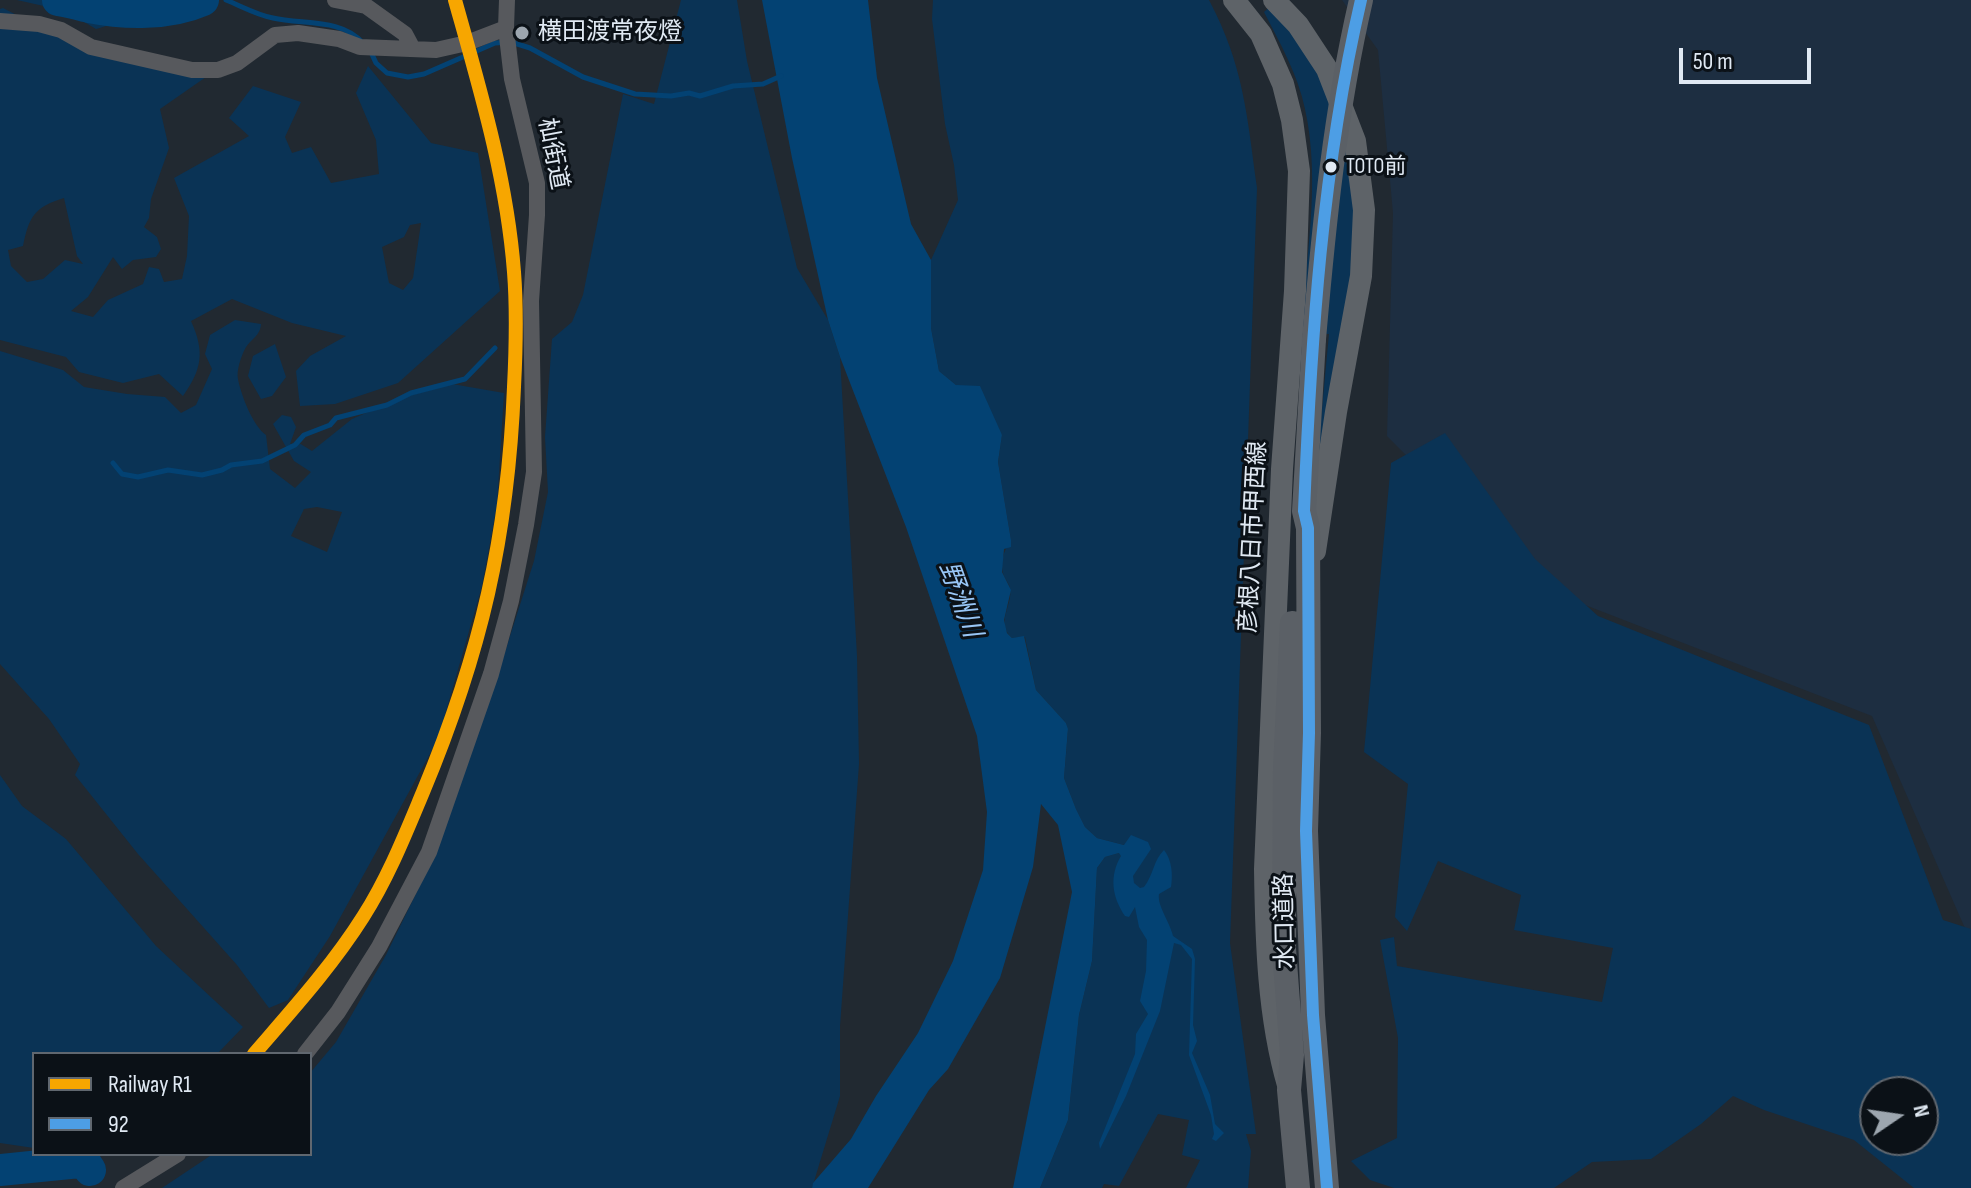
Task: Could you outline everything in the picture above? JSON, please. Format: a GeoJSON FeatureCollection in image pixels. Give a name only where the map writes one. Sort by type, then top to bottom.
{"type":"FeatureCollection","features":[{"type":"Feature","properties":{"kind":"highway","name":"水口道路"},"geometry":{"type":"LineString","coordinates":[[1327,1188],[1313,1015],[1306,831],[1308,528],[1304,511],[1325,209],[1336,123],[1361,0]]}},
{"type":"Feature","properties":{"kind":"highway","name":"水口道路"},"geometry":{"type":"LineString","coordinates":[[1298,1188],[1289,1090],[1292,1055],[1284,949],[1285,769],[1297,530],[1304,511]]}},
{"type":"Feature","properties":{"kind":"main road","name":"彦根八日市甲西線"},"geometry":{"type":"LineString","coordinates":[[1234,0],[1261,34],[1286,96],[1299,171],[1295,291],[1282,469],[1265,869],[1266,934],[1280,1057],[1289,1090]]}},
{"type":"Feature","properties":{"kind":"main road"},"geometry":{"type":"LineString","coordinates":[[1250,0],[1261,34]]}},
{"type":"Feature","properties":{"kind":"main road"},"geometry":{"type":"LineString","coordinates":[[1276,2],[1298,25],[1327,69],[1355,141],[1364,210],[1361,276],[1322,498],[1313,570],[1312,641],[1307,652]]}},
{"type":"Feature","properties":{"kind":"street"},"geometry":{"type":"LineString","coordinates":[[335,0],[366,6],[405,34],[413,49]]}},
{"type":"Feature","properties":{"kind":"street","name":"杣街道"},"geometry":{"type":"LineString","coordinates":[[307,1052],[338,1012],[379,947],[429,852],[491,674],[514,586],[534,472],[531,301],[537,183],[512,79],[507,0]]}},
{"type":"Feature","properties":{"kind":"street"},"geometry":{"type":"LineString","coordinates":[[0,21],[39,24],[61,30],[91,47],[192,70],[218,70],[237,63],[275,35],[298,33],[368,47],[436,50],[507,37]]}},
{"type":"Feature","properties":{"kind":"street"},"geometry":{"type":"LineString","coordinates":[[123,1188],[175,1156]]}},
{"type":"Feature","properties":{"kind":"shaded area"},"geometry":{"type":"Polygon","coordinates":[[[17,0],[175,0],[171,9],[160,19],[121,22],[96,29],[66,11],[17,0]]]}},
{"type":"Feature","properties":{"kind":"shaded area"},"geometry":{"type":"Polygon","coordinates":[[[681,0],[737,0],[747,61],[797,268],[828,320],[840,357],[857,656],[859,764],[840,1026],[840,1096],[812,1188],[162,1188],[210,1156],[312,1156],[312,1071],[336,1042],[386,955],[427,871],[494,686],[534,561],[548,492],[545,437],[552,339],[572,322],[583,295],[623,94],[654,104],[681,0]]]}},
{"type":"Feature","properties":{"kind":"shaded area"},"geometry":{"type":"Polygon","coordinates":[[[933,0],[1209,0],[1237,70],[1247,114],[1257,188],[1230,943],[1256,1134],[1246,1134],[1251,1151],[1248,1188],[1186,1188],[1200,1160],[1182,1155],[1189,1120],[1158,1114],[1119,1186],[1040,1188],[1068,1120],[1079,1015],[1092,961],[1097,868],[1105,857],[1119,853],[1124,845],[1097,838],[1085,827],[1064,778],[1066,723],[1036,690],[1025,637],[1012,638],[1005,626],[1010,588],[1002,562],[1011,540],[998,462],[1002,435],[939,371],[931,328],[931,260],[958,200],[945,124],[932,19],[933,0]]]}},
{"type":"Feature","properties":{"kind":"shaded area"},"geometry":{"type":"Polygon","coordinates":[[[1342,0],[1971,0],[1971,942],[1872,716],[1536,586],[1387,436],[1393,213],[1378,50],[1342,0]]]}},
{"type":"Feature","properties":{"kind":"shaded area"},"geometry":{"type":"Polygon","coordinates":[[[1273,4],[1303,42],[1352,146],[1359,261],[1314,494],[1329,334],[1300,332],[1311,220],[1310,136],[1298,84],[1264,12],[1273,4]]]}},
{"type":"Feature","properties":{"kind":"shaded area"},"geometry":{"type":"Polygon","coordinates":[[[0,9],[59,37],[206,77],[160,109],[169,148],[144,227],[157,237],[161,249],[156,257],[133,260],[122,269],[113,257],[88,297],[71,311],[93,317],[108,300],[143,284],[149,267],[159,269],[164,282],[182,279],[187,256],[189,216],[174,178],[249,136],[229,118],[253,86],[301,102],[285,137],[292,153],[311,147],[331,183],[379,174],[376,140],[356,93],[368,66],[431,143],[478,153],[500,291],[398,383],[335,404],[300,406],[296,371],[310,356],[346,336],[292,323],[232,299],[191,321],[200,351],[198,369],[183,396],[159,374],[123,383],[79,372],[66,357],[0,340],[0,9]],[[64,198],[39,209],[31,220],[23,246],[8,250],[11,266],[27,282],[43,279],[65,260],[83,264],[77,256],[64,198]],[[421,223],[410,225],[404,237],[382,247],[389,283],[403,290],[413,278],[421,223]]]}},
{"type":"Feature","properties":{"kind":"shaded area"},"geometry":{"type":"Polygon","coordinates":[[[235,320],[261,324],[242,356],[238,379],[248,410],[266,435],[270,469],[295,488],[311,472],[294,461],[273,424],[282,415],[291,417],[296,427],[290,444],[299,443],[312,451],[352,419],[401,398],[452,384],[504,393],[497,505],[482,586],[438,739],[330,936],[288,1000],[269,1008],[237,965],[138,854],[75,775],[80,764],[49,719],[0,664],[0,351],[63,370],[84,387],[165,397],[181,413],[196,405],[212,369],[205,354],[210,335],[235,320]],[[317,507],[304,509],[291,536],[327,552],[342,512],[317,507]]]}},
{"type":"Feature","properties":{"kind":"shaded area"},"geometry":{"type":"Polygon","coordinates":[[[275,344],[286,377],[272,396],[261,399],[248,376],[253,356],[275,344]]]}},
{"type":"Feature","properties":{"kind":"shaded area"},"geometry":{"type":"Polygon","coordinates":[[[1445,433],[1535,559],[1598,616],[1869,725],[1943,920],[1971,929],[1971,1188],[1914,1188],[1874,1156],[1939,1156],[1939,1076],[1859,1076],[1859,1144],[1733,1096],[1701,1124],[1651,1159],[1592,1162],[1554,1188],[1394,1188],[1370,1180],[1351,1161],[1397,1138],[1398,1038],[1380,940],[1394,937],[1397,966],[1602,1002],[1613,948],[1514,930],[1521,895],[1438,861],[1407,931],[1395,917],[1408,784],[1364,752],[1391,463],[1445,433]]]}},
{"type":"Feature","properties":{"kind":"shaded area"},"geometry":{"type":"Polygon","coordinates":[[[0,775],[22,806],[66,839],[156,946],[243,1027],[219,1052],[32,1052],[32,1148],[0,1143],[0,775]]]}},
{"type":"Feature","properties":{"kind":"water","name":"野洲川"},"geometry":{"type":"Polygon","coordinates":[[[762,0],[868,0],[877,78],[911,224],[931,260],[931,328],[939,371],[956,385],[980,386],[1002,435],[998,462],[1011,540],[1011,547],[1004,549],[1002,572],[1011,590],[1004,620],[1007,633],[1012,638],[1024,636],[1036,690],[1066,723],[1064,778],[1085,827],[1097,838],[1124,845],[1131,835],[1148,842],[1151,849],[1133,876],[1134,883],[1140,888],[1144,887],[1164,850],[1169,858],[1171,887],[1159,894],[1159,899],[1173,936],[1192,949],[1195,959],[1193,1025],[1197,1041],[1192,1053],[1210,1095],[1215,1124],[1224,1133],[1216,1141],[1212,1139],[1211,1115],[1189,1055],[1192,959],[1181,945],[1174,943],[1160,1011],[1126,1096],[1100,1149],[1099,1143],[1135,1054],[1136,1034],[1148,1014],[1140,1001],[1146,971],[1147,940],[1139,927],[1135,907],[1129,917],[1125,916],[1117,901],[1114,879],[1121,856],[1119,853],[1105,857],[1097,868],[1092,961],[1079,1015],[1068,1120],[1040,1188],[1013,1188],[1072,892],[1058,825],[1041,804],[1033,867],[1000,978],[948,1069],[929,1090],[868,1188],[812,1188],[851,1139],[918,1033],[953,961],[983,870],[987,812],[977,736],[906,527],[828,320],[792,158],[762,0]]]}},
{"type":"Feature","properties":{"kind":"waterway"},"geometry":{"type":"LineString","coordinates":[[58,0],[132,12],[161,11],[203,0]]}},
{"type":"Feature","properties":{"kind":"waterway"},"geometry":{"type":"LineString","coordinates":[[226,0],[267,17],[333,26],[354,35],[363,43]]}},
{"type":"Feature","properties":{"kind":"waterway"},"geometry":{"type":"LineString","coordinates":[[370,50],[376,63],[387,73],[408,77],[424,74],[495,43],[511,42],[530,48],[583,77],[635,94],[671,96],[689,93],[700,96],[733,86],[763,84],[781,76]]}},
{"type":"Feature","properties":{"kind":"waterway"},"geometry":{"type":"LineString","coordinates":[[113,463],[122,474],[138,477],[168,470],[202,475],[231,465],[262,461],[295,445],[304,435],[330,425],[336,418],[465,379],[495,348]]}},
{"type":"Feature","properties":{"kind":"waterway"},"geometry":{"type":"LineString","coordinates":[[0,1170],[80,1162],[90,1170]]}},
{"type":"Feature","properties":{"kind":"rail line","name":"R1"},"geometry":{"type":"LineString","coordinates":[[256,1052],[338,953],[388,872],[423,792],[461,691],[476,642],[498,544],[511,442],[516,329],[514,272],[499,169],[455,0]]}},
{"type":"Feature","properties":{"kind":"transit line","name":"92"},"geometry":{"type":"LineString","coordinates":[[1327,1188],[1313,1015],[1306,831],[1308,528],[1304,511],[1320,254],[1337,126],[1361,0]]}},
{"type":"Feature","properties":{"kind":"place","name":"横田渡常夜燈"},"geometry":{"type":"Point","coordinates":[522,33]}},
{"type":"Feature","properties":{"kind":"place","name":"TOTO前"},"geometry":{"type":"Point","coordinates":[1331,167]}}]}
